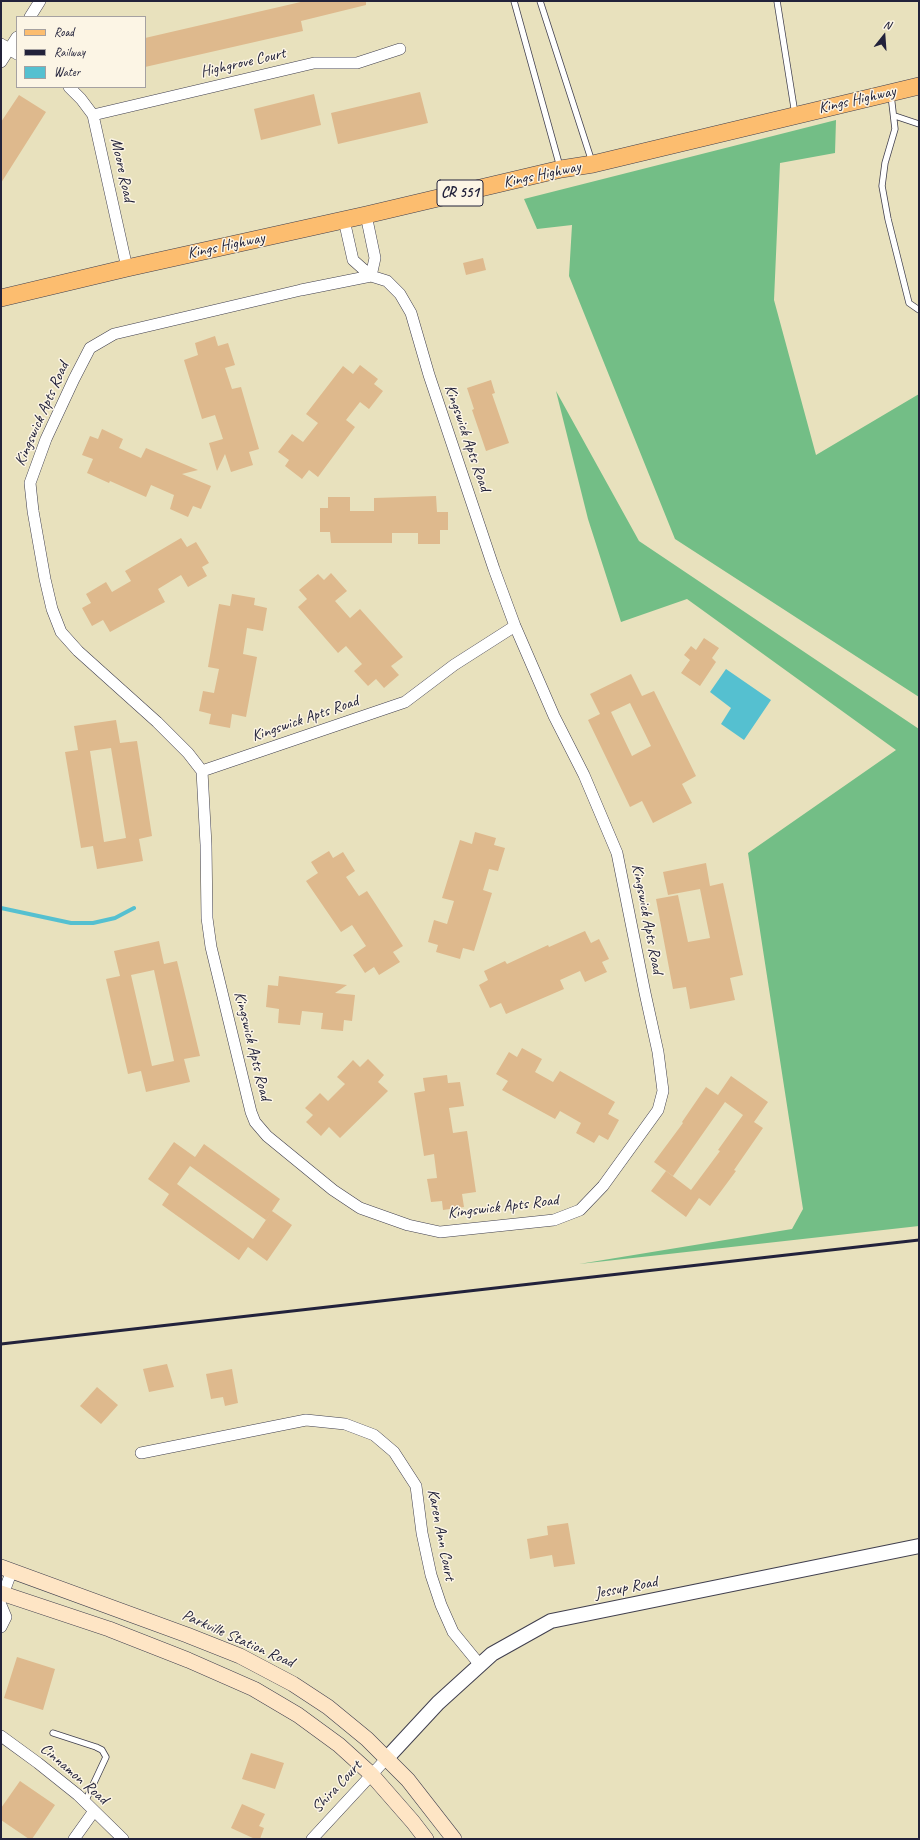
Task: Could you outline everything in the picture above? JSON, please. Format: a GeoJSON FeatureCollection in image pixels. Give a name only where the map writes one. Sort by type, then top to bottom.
{"type":"FeatureCollection","features":[{"type":"Feature","properties":{"kind":"main road","name":"Kings Highway"},"geometry":{"type":"LineString","coordinates":[[1,298],[561,169],[593,164],[919,86]]}},
{"type":"Feature","properties":{"kind":"main road","name":"Parkville Station Road"},"geometry":{"type":"LineString","coordinates":[[6,1569],[187,1635],[240,1656],[293,1684],[328,1707],[367,1739],[387,1758],[408,1780],[454,1839]]}},
{"type":"Feature","properties":{"kind":"main road"},"geometry":{"type":"LineString","coordinates":[[2,1598],[109,1630],[188,1660],[254,1689],[298,1715],[339,1745],[371,1774],[426,1839]]}},
{"type":"Feature","properties":{"kind":"street"},"geometry":{"type":"LineString","coordinates":[[31,16],[40,1]]}},
{"type":"Feature","properties":{"kind":"street"},"geometry":{"type":"LineString","coordinates":[[1,62],[16,38]]}},
{"type":"Feature","properties":{"kind":"street","name":"Highgrove Court"},"geometry":{"type":"LineString","coordinates":[[93,115],[314,63],[357,63],[400,49]]}},
{"type":"Feature","properties":{"kind":"street","name":"Moore Road"},"geometry":{"type":"LineString","coordinates":[[70,88],[81,99],[93,115],[127,268]]}},
{"type":"Feature","properties":{"kind":"street"},"geometry":{"type":"LineString","coordinates":[[366,215],[375,258],[371,276]]}},
{"type":"Feature","properties":{"kind":"street","name":"Kingswick Apts Road"},"geometry":{"type":"LineString","coordinates":[[344,220],[353,260],[371,276],[387,281],[400,294],[411,313],[429,375],[494,569],[515,626],[554,716],[584,775],[617,853],[658,1052],[663,1091],[658,1110],[603,1186],[580,1210],[554,1220],[440,1232],[408,1225],[360,1208],[333,1190],[267,1136],[255,1122],[251,1112],[211,947],[207,918],[206,845],[202,771],[188,753],[157,722],[78,651],[61,632],[52,609],[45,579],[30,483],[46,439],[90,348],[114,334],[301,290],[371,276]]}},
{"type":"Feature","properties":{"kind":"street","name":"Kingswick Apts Road"},"geometry":{"type":"LineString","coordinates":[[202,771],[405,702],[454,665],[515,626]]}},
{"type":"Feature","properties":{"kind":"street","name":"Karen Ann Court"},"geometry":{"type":"LineString","coordinates":[[141,1452],[306,1420],[345,1424],[374,1435],[394,1452],[416,1486],[422,1533],[431,1575],[441,1606],[453,1632],[480,1665]]}},
{"type":"Feature","properties":{"kind":"street","name":"Jessup Road"},"geometry":{"type":"LineString","coordinates":[[387,1758],[438,1703],[492,1654],[551,1620],[919,1546]]}},
{"type":"Feature","properties":{"kind":"street"},"geometry":{"type":"LineString","coordinates":[[1,1627],[6,1617],[2,1598],[6,1569]]}},
{"type":"Feature","properties":{"kind":"street","name":"Cinnamon Road"},"geometry":{"type":"LineString","coordinates":[[1,1736],[38,1762],[94,1811],[123,1839]]}},
{"type":"Feature","properties":{"kind":"street","name":"Shira Court"},"geometry":{"type":"LineString","coordinates":[[312,1839],[387,1758]]}},
{"type":"Feature","properties":{"kind":"street"},"geometry":{"type":"LineString","coordinates":[[74,1839],[94,1811]]}},
{"type":"Feature","properties":{"kind":"lane"},"geometry":{"type":"LineString","coordinates":[[514,1],[561,169]]}},
{"type":"Feature","properties":{"kind":"lane"},"geometry":{"type":"LineString","coordinates":[[540,1],[593,164]]}},
{"type":"Feature","properties":{"kind":"lane"},"geometry":{"type":"LineString","coordinates":[[777,1],[795,115]]}},
{"type":"Feature","properties":{"kind":"lane"},"geometry":{"type":"LineString","coordinates":[[891,92],[895,116],[895,129],[885,163],[882,186],[888,219],[909,303],[919,310]]}},
{"type":"Feature","properties":{"kind":"lane"},"geometry":{"type":"LineString","coordinates":[[895,116],[919,124]]}},
{"type":"Feature","properties":{"kind":"lane"},"geometry":{"type":"LineString","coordinates":[[53,1732],[96,1747],[102,1750],[106,1757],[85,1803]]}},
{"type":"Feature","properties":{"kind":"green space"},"geometry":{"type":"Polygon","coordinates":[[[836,120],[835,153],[780,163],[774,300],[816,455],[919,394],[919,697],[675,539],[569,276],[572,225],[537,229],[524,199],[836,120]]]}},
{"type":"Feature","properties":{"kind":"green space"},"geometry":{"type":"Polygon","coordinates":[[[556,391],[639,541],[919,729],[919,1226],[579,1264],[792,1229],[803,1209],[748,853],[896,750],[687,599],[621,622],[588,519],[556,391]]]}},
{"type":"Feature","properties":{"kind":"water"},"geometry":{"type":"Polygon","coordinates":[[[726,669],[771,700],[744,740],[721,724],[731,708],[710,692],[726,669]]]}},
{"type":"Feature","properties":{"kind":"building"},"geometry":{"type":"Polygon","coordinates":[[[305,1],[366,1],[366,5],[301,21],[303,31],[146,67],[146,38],[305,1]]]}},
{"type":"Feature","properties":{"kind":"building"},"geometry":{"type":"Polygon","coordinates":[[[420,92],[428,123],[338,144],[331,113],[420,92]]]}},
{"type":"Feature","properties":{"kind":"building"},"geometry":{"type":"Polygon","coordinates":[[[314,94],[321,125],[261,140],[254,109],[314,94]]]}},
{"type":"Feature","properties":{"kind":"building"},"geometry":{"type":"Polygon","coordinates":[[[19,95],[46,112],[1,183],[1,122],[19,95]]]}},
{"type":"Feature","properties":{"kind":"building"},"geometry":{"type":"Polygon","coordinates":[[[483,258],[486,270],[466,275],[463,263],[483,258]]]}},
{"type":"Feature","properties":{"kind":"building"},"geometry":{"type":"Polygon","coordinates":[[[215,336],[218,346],[228,343],[235,365],[225,368],[232,389],[241,387],[259,449],[249,452],[253,465],[231,472],[225,454],[217,471],[209,443],[223,439],[215,415],[202,419],[184,360],[198,355],[195,343],[215,336]]]}},
{"type":"Feature","properties":{"kind":"building"},"geometry":{"type":"Polygon","coordinates":[[[360,365],[378,379],[374,384],[383,391],[369,409],[360,402],[346,420],[355,427],[318,477],[309,470],[302,479],[285,466],[289,460],[278,452],[292,434],[303,442],[318,423],[306,414],[343,366],[353,374],[360,365]]]}},
{"type":"Feature","properties":{"kind":"building"},"geometry":{"type":"Polygon","coordinates":[[[491,380],[495,393],[492,394],[509,443],[486,451],[472,410],[474,409],[467,388],[491,380]]]}},
{"type":"Feature","properties":{"kind":"building"},"geometry":{"type":"Polygon","coordinates":[[[102,429],[123,439],[119,448],[141,458],[146,448],[198,470],[182,474],[211,486],[201,509],[193,506],[188,517],[170,509],[174,495],[151,485],[146,497],[110,481],[109,483],[87,473],[93,459],[82,455],[90,436],[98,439],[102,429]]]}},
{"type":"Feature","properties":{"kind":"building"},"geometry":{"type":"Polygon","coordinates":[[[436,496],[437,512],[448,512],[448,530],[440,530],[440,544],[418,544],[418,533],[392,533],[392,543],[331,543],[330,532],[320,532],[320,508],[328,508],[328,497],[350,497],[350,511],[374,511],[374,498],[436,496]]]}},
{"type":"Feature","properties":{"kind":"building"},"geometry":{"type":"Polygon","coordinates":[[[181,538],[187,547],[196,542],[209,563],[202,567],[207,576],[188,587],[181,575],[158,589],[165,602],[110,632],[103,620],[92,626],[82,608],[91,603],[86,594],[106,582],[112,592],[131,581],[125,571],[181,538]]]}},
{"type":"Feature","properties":{"kind":"building"},"geometry":{"type":"Polygon","coordinates":[[[331,573],[347,591],[335,601],[350,618],[360,609],[403,657],[391,666],[399,675],[384,688],[376,679],[368,686],[354,671],[362,664],[346,646],[338,653],[298,607],[307,599],[299,590],[318,574],[324,580],[331,573]]]}},
{"type":"Feature","properties":{"kind":"building"},"geometry":{"type":"Polygon","coordinates":[[[232,594],[255,598],[254,605],[267,608],[263,631],[247,628],[243,654],[257,657],[246,717],[232,714],[230,728],[209,724],[211,714],[199,711],[203,691],[214,693],[219,669],[208,667],[219,604],[230,606],[232,594]]]}},
{"type":"Feature","properties":{"kind":"building"},"geometry":{"type":"Polygon","coordinates":[[[704,638],[719,648],[712,658],[716,662],[700,686],[681,673],[690,660],[684,655],[691,646],[696,650],[704,638]]]}},
{"type":"Feature","properties":{"kind":"building"},"geometry":{"type":"Polygon","coordinates":[[[631,674],[642,696],[654,691],[696,776],[682,784],[692,803],[653,823],[642,801],[630,807],[588,720],[600,714],[590,694],[631,674]],[[630,703],[611,712],[632,756],[651,746],[630,703]]]}},
{"type":"Feature","properties":{"kind":"building"},"geometry":{"type":"Polygon","coordinates":[[[116,720],[120,743],[137,741],[152,836],[139,839],[143,861],[97,869],[93,846],[81,848],[65,752],[78,750],[74,726],[116,720]],[[111,748],[90,751],[104,842],[126,838],[111,748]]]}},
{"type":"Feature","properties":{"kind":"building"},"geometry":{"type":"Polygon","coordinates":[[[475,832],[496,838],[494,845],[505,848],[498,871],[489,869],[483,890],[492,893],[474,951],[463,948],[460,959],[436,952],[438,945],[428,942],[434,920],[447,924],[454,901],[442,898],[460,840],[472,844],[475,832]]]}},
{"type":"Feature","properties":{"kind":"building"},"geometry":{"type":"Polygon","coordinates":[[[329,851],[333,858],[343,852],[355,871],[346,877],[359,896],[367,891],[403,946],[393,952],[400,962],[379,975],[374,967],[365,973],[353,955],[366,946],[352,925],[341,932],[306,881],[318,873],[311,862],[329,851]]]}},
{"type":"Feature","properties":{"kind":"building"},"geometry":{"type":"Polygon","coordinates":[[[706,863],[710,886],[723,883],[743,975],[730,978],[735,1000],[690,1009],[686,987],[673,989],[656,899],[678,895],[688,942],[710,938],[700,889],[668,895],[663,872],[706,863]]]}},
{"type":"Feature","properties":{"kind":"building"},"geometry":{"type":"Polygon","coordinates":[[[585,931],[591,943],[599,939],[609,959],[602,962],[607,972],[585,982],[580,971],[560,980],[564,989],[506,1014],[501,1003],[490,1008],[479,985],[488,980],[484,971],[505,961],[507,964],[548,945],[549,947],[585,931]]]}},
{"type":"Feature","properties":{"kind":"building"},"geometry":{"type":"Polygon","coordinates":[[[159,941],[164,964],[177,961],[200,1056],[184,1059],[190,1082],[146,1092],[141,1071],[128,1074],[106,979],[120,976],[114,951],[159,941]],[[154,970],[131,975],[152,1066],[174,1061],[154,970]]]}},
{"type":"Feature","properties":{"kind":"building"},"geometry":{"type":"Polygon","coordinates":[[[279,976],[347,985],[335,993],[355,995],[352,1021],[344,1020],[343,1031],[321,1029],[323,1013],[302,1011],[300,1025],[278,1023],[279,1009],[266,1007],[268,985],[278,986],[279,976]]]}},
{"type":"Feature","properties":{"kind":"building"},"geometry":{"type":"Polygon","coordinates":[[[522,1048],[542,1059],[535,1072],[553,1082],[560,1071],[615,1102],[608,1114],[619,1120],[608,1140],[599,1135],[594,1143],[576,1133],[581,1123],[560,1111],[555,1119],[502,1090],[508,1081],[496,1074],[509,1052],[517,1057],[522,1048]]]}},
{"type":"Feature","properties":{"kind":"building"},"geometry":{"type":"Polygon","coordinates":[[[368,1059],[384,1075],[378,1082],[388,1091],[340,1138],[329,1127],[321,1136],[306,1122],[313,1115],[305,1108],[320,1093],[328,1101],[345,1084],[337,1077],[353,1060],[360,1067],[368,1059]]]}},
{"type":"Feature","properties":{"kind":"building"},"geometry":{"type":"Polygon","coordinates":[[[447,1075],[448,1083],[460,1082],[464,1106],[449,1108],[453,1133],[467,1131],[476,1192],[462,1194],[464,1207],[443,1210],[442,1201],[431,1202],[427,1179],[437,1178],[434,1154],[424,1156],[414,1093],[425,1091],[423,1078],[447,1075]]]}},
{"type":"Feature","properties":{"kind":"building"},"geometry":{"type":"Polygon","coordinates":[[[731,1076],[768,1102],[754,1122],[763,1128],[734,1170],[736,1171],[710,1206],[699,1198],[686,1217],[651,1191],[666,1171],[691,1190],[720,1151],[718,1150],[743,1115],[725,1102],[673,1176],[654,1162],[683,1123],[682,1122],[706,1087],[718,1095],[731,1076]]]}},
{"type":"Feature","properties":{"kind":"building"},"geometry":{"type":"Polygon","coordinates":[[[174,1142],[195,1157],[204,1144],[280,1199],[272,1211],[292,1225],[267,1261],[248,1247],[239,1260],[162,1205],[169,1194],[148,1179],[174,1142]],[[190,1166],[177,1184],[253,1239],[266,1220],[190,1166]]]}},
{"type":"Feature","properties":{"kind":"building"},"geometry":{"type":"Polygon","coordinates":[[[167,1364],[174,1387],[149,1392],[143,1369],[167,1364]]]}},
{"type":"Feature","properties":{"kind":"building"},"geometry":{"type":"Polygon","coordinates":[[[232,1369],[238,1403],[225,1406],[223,1397],[211,1399],[206,1374],[232,1369]]]}},
{"type":"Feature","properties":{"kind":"building"},"geometry":{"type":"Polygon","coordinates":[[[97,1387],[118,1405],[101,1424],[80,1406],[97,1387]]]}},
{"type":"Feature","properties":{"kind":"building"},"geometry":{"type":"Polygon","coordinates":[[[568,1523],[575,1564],[554,1567],[552,1555],[530,1559],[527,1539],[548,1535],[547,1526],[568,1523]]]}},
{"type":"Feature","properties":{"kind":"building"},"geometry":{"type":"Polygon","coordinates":[[[17,1657],[55,1669],[43,1710],[4,1698],[17,1657]]]}},
{"type":"Feature","properties":{"kind":"building"},"geometry":{"type":"Polygon","coordinates":[[[251,1753],[284,1763],[275,1789],[242,1779],[251,1753]]]}},
{"type":"Feature","properties":{"kind":"building"},"geometry":{"type":"Polygon","coordinates":[[[20,1781],[55,1805],[32,1839],[29,1839],[1,1820],[1,1808],[20,1781]]]}},
{"type":"Feature","properties":{"kind":"building"},"geometry":{"type":"Polygon","coordinates":[[[242,1804],[265,1814],[259,1826],[264,1828],[260,1839],[255,1839],[231,1828],[242,1804]]]}},
{"type":"Feature","properties":{"kind":"waterway"},"geometry":{"type":"LineString","coordinates":[[1,908],[71,923],[93,923],[115,918],[134,908]]}},
{"type":"Feature","properties":{"kind":"railway"},"geometry":{"type":"LineString","coordinates":[[1,1344],[919,1240]]}}]}
